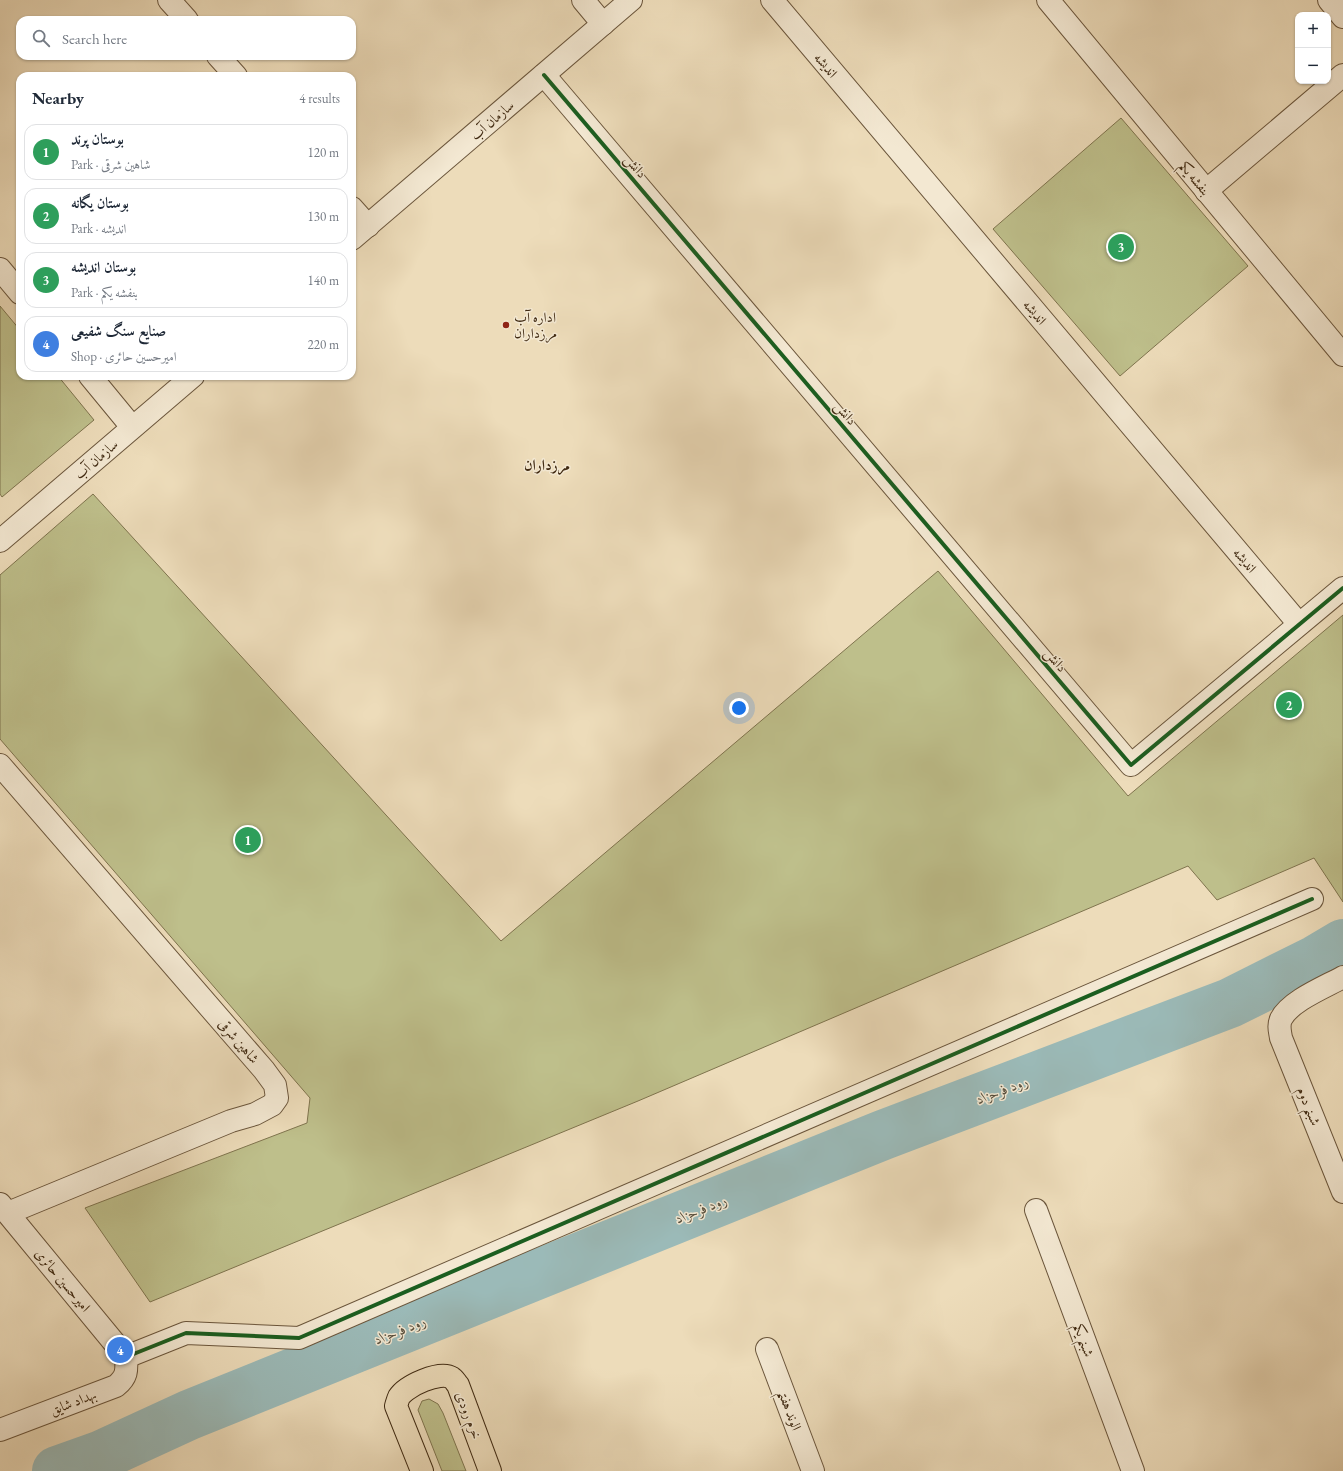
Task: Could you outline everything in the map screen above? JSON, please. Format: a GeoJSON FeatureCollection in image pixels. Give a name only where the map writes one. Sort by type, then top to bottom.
{"type":"FeatureCollection","features":[{"type":"Feature","properties":{"kind":"main road","name":"خرم رودی"},"geometry":{"type":"LineString","coordinates":[[422,1471],[396,1406],[399,1397],[406,1390],[420,1382],[434,1377],[445,1376],[452,1378],[458,1385],[490,1471]]}},
{"type":"Feature","properties":{"kind":"street"},"geometry":{"type":"LineString","coordinates":[[169,0],[183,16]]}},
{"type":"Feature","properties":{"kind":"street"},"geometry":{"type":"LineString","coordinates":[[583,0],[603,24]]}},
{"type":"Feature","properties":{"kind":"street","name":"سازمان آب"},"geometry":{"type":"LineString","coordinates":[[360,233],[631,0]]}},
{"type":"Feature","properties":{"kind":"street","name":"اندیشه"},"geometry":{"type":"LineString","coordinates":[[772,0],[1299,624]]}},
{"type":"Feature","properties":{"kind":"street","name":"بنفشه یکم"},"geometry":{"type":"LineString","coordinates":[[1048,0],[1343,355]]}},
{"type":"Feature","properties":{"kind":"street"},"geometry":{"type":"LineString","coordinates":[[1329,0],[1343,17]]}},
{"type":"Feature","properties":{"kind":"street"},"geometry":{"type":"LineString","coordinates":[[222,60],[232,72]]}},
{"type":"Feature","properties":{"kind":"street","name":"دانش"},"geometry":{"type":"LineString","coordinates":[[544,75],[1131,765],[1299,624]]}},
{"type":"Feature","properties":{"kind":"street"},"geometry":{"type":"LineString","coordinates":[[1206,191],[1343,76]]}},
{"type":"Feature","properties":{"kind":"street"},"geometry":{"type":"LineString","coordinates":[[356,220],[360,233]]}},
{"type":"Feature","properties":{"kind":"street"},"geometry":{"type":"LineString","coordinates":[[0,269],[16,288]]}},
{"type":"Feature","properties":{"kind":"street"},"geometry":{"type":"LineString","coordinates":[[93,380],[132,428]]}},
{"type":"Feature","properties":{"kind":"street","name":"سازمان آب"},"geometry":{"type":"LineString","coordinates":[[0,541],[187,380]]}},
{"type":"Feature","properties":{"kind":"street"},"geometry":{"type":"LineString","coordinates":[[1299,624],[1343,588]]}},
{"type":"Feature","properties":{"kind":"street","name":"شاهین شرقی"},"geometry":{"type":"LineString","coordinates":[[0,765],[264,1070],[275,1085],[277,1098],[272,1105],[255,1114],[4,1208]]}},
{"type":"Feature","properties":{"kind":"street"},"geometry":{"type":"LineString","coordinates":[[126,1357],[186,1332],[299,1338],[1312,899]]}},
{"type":"Feature","properties":{"kind":"street","name":"شبنم دوم"},"geometry":{"type":"LineString","coordinates":[[1343,977],[1290,1008],[1282,1019],[1279,1028],[1281,1038],[1343,1192]]}},
{"type":"Feature","properties":{"kind":"street","name":"امیرحسین حائری"},"geometry":{"type":"LineString","coordinates":[[4,1208],[126,1357]]}},
{"type":"Feature","properties":{"kind":"street","name":"شبنم یکم"},"geometry":{"type":"LineString","coordinates":[[1036,1210],[1133,1471]]}},
{"type":"Feature","properties":{"kind":"street","name":"الوند هفتم"},"geometry":{"type":"LineString","coordinates":[[767,1349],[813,1471]]}},
{"type":"Feature","properties":{"kind":"street","name":"بهداد شایق"},"geometry":{"type":"LineString","coordinates":[[0,1430],[116,1386],[124,1380],[127,1370],[126,1357]]}},
{"type":"Feature","properties":{"kind":"green space"},"geometry":{"type":"Polygon","coordinates":[[[1121,118],[1248,266],[1120,376],[993,229],[1121,118]]]}},
{"type":"Feature","properties":{"kind":"green space"},"geometry":{"type":"Polygon","coordinates":[[[0,306],[16,325],[16,380],[61,380],[94,420],[2,497],[0,494],[0,306]]]}},
{"type":"Feature","properties":{"kind":"green space"},"geometry":{"type":"Polygon","coordinates":[[[93,494],[501,941],[938,571],[1128,796],[1343,615],[1343,902],[1314,858],[1217,900],[1188,866],[638,1101],[150,1302],[85,1208],[307,1123],[310,1098],[0,739],[0,575],[93,494]]]}},
{"type":"Feature","properties":{"kind":"green space"},"geometry":{"type":"Polygon","coordinates":[[[429,1399],[438,1404],[443,1413],[466,1471],[442,1471],[418,1410],[422,1401],[429,1399]]]}},
{"type":"Feature","properties":{"kind":"waterway","name":"رود فرحزاد"},"geometry":{"type":"LineString","coordinates":[[57,1471],[102,1455],[189,1415],[883,1135],[1230,1003],[1316,960],[1343,944]]}},
{"type":"Feature","properties":{"kind":"cycle path"},"geometry":{"type":"LineString","coordinates":[[544,75],[1131,765],[1343,588]]}},
{"type":"Feature","properties":{"kind":"cycle path"},"geometry":{"type":"LineString","coordinates":[[126,1357],[186,1333],[299,1338],[1312,899]]}},
{"type":"Feature","properties":{"kind":"place","name":"بوستان اندیشه"},"geometry":{"type":"Point","coordinates":[1121,247]}},
{"type":"Feature","properties":{"kind":"place","name":"اداره آب مرزداران"},"geometry":{"type":"Point","coordinates":[506,325]}},
{"type":"Feature","properties":{"kind":"place","name":"بوستان یگانه"},"geometry":{"type":"Point","coordinates":[1289,705]}},
{"type":"Feature","properties":{"kind":"place","name":"بوستان پرند"},"geometry":{"type":"Point","coordinates":[248,840]}},
{"type":"Feature","properties":{"kind":"place","name":"صنایع سنگ شفیعی"},"geometry":{"type":"Point","coordinates":[120,1350]}},
{"type":"Feature","properties":{"kind":"district","name":"مرزداران"},"geometry":{"type":"Point","coordinates":[547,465]}}]}
